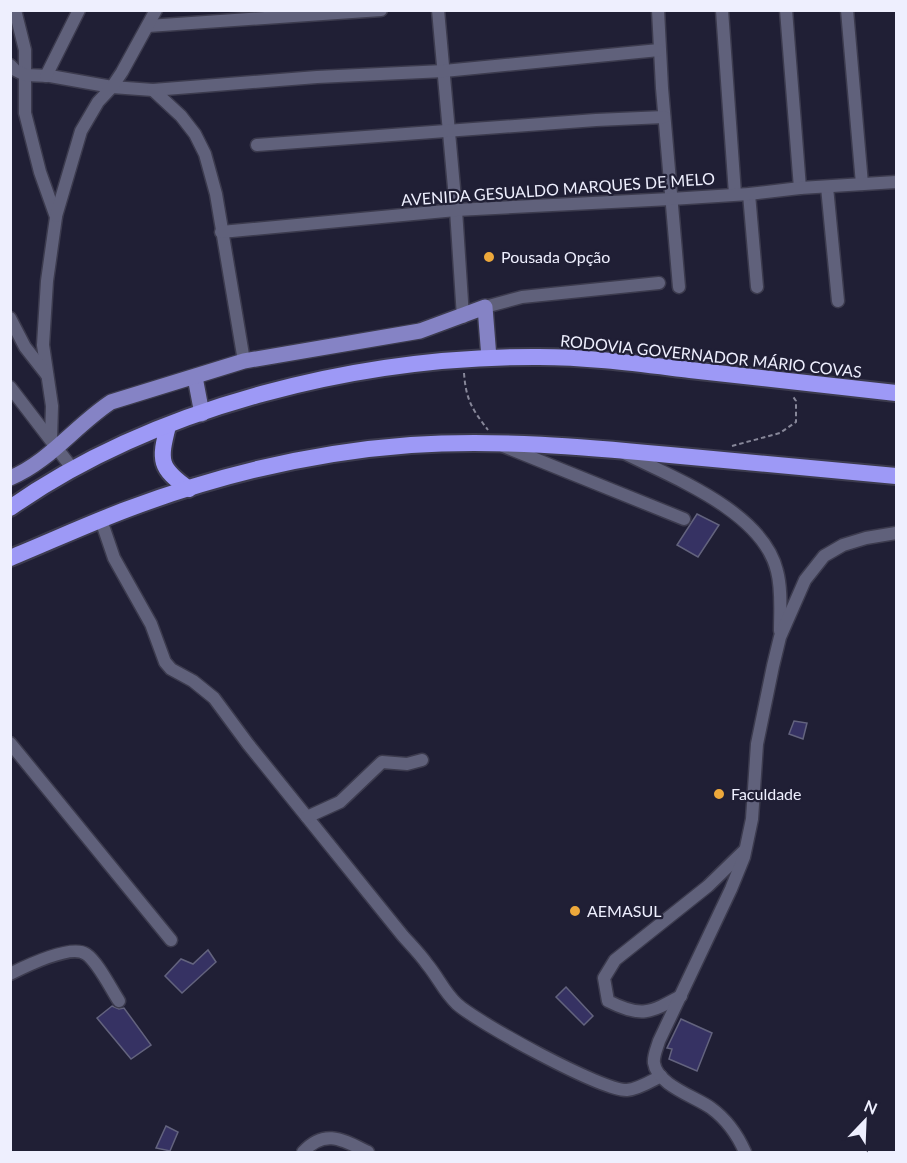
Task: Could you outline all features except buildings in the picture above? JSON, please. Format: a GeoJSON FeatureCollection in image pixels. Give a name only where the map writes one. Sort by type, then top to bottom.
{"type":"FeatureCollection","features":[{"type":"Feature","properties":{"kind":"highway","name":"RODOVIA GOVERNADOR MÁRIO COVAS"},"geometry":{"type":"LineString","coordinates":[[10,507],[72,468],[113,447],[168,426],[267,393],[399,365],[489,358],[539,357],[603,360],[897,393]]}},
{"type":"Feature","properties":{"kind":"highway"},"geometry":{"type":"LineString","coordinates":[[168,426],[162,455],[166,470],[189,489]]}},
{"type":"Feature","properties":{"kind":"highway"},"geometry":{"type":"LineString","coordinates":[[10,558],[101,520],[189,489],[279,465],[347,452],[411,445],[499,444],[618,450],[897,476]]}},
{"type":"Feature","properties":{"kind":"main road"},"geometry":{"type":"LineString","coordinates":[[10,478],[19,474],[54,443],[111,402],[244,361],[420,331],[485,307],[489,358]]}},
{"type":"Feature","properties":{"kind":"main road"},"geometry":{"type":"LineString","coordinates":[[195,377],[202,414]]}},
{"type":"Feature","properties":{"kind":"street"},"geometry":{"type":"LineString","coordinates":[[15,10],[24,50],[25,113],[31,143],[56,217]]}},
{"type":"Feature","properties":{"kind":"street"},"geometry":{"type":"LineString","coordinates":[[46,76],[79,10]]}},
{"type":"Feature","properties":{"kind":"street"},"geometry":{"type":"LineString","coordinates":[[54,443],[52,406],[43,345],[47,281],[56,217],[81,131],[98,102],[112,87],[156,10]]}},
{"type":"Feature","properties":{"kind":"street"},"geometry":{"type":"LineString","coordinates":[[148,26],[381,10]]}},
{"type":"Feature","properties":{"kind":"street"},"geometry":{"type":"LineString","coordinates":[[438,10],[463,316]]}},
{"type":"Feature","properties":{"kind":"street"},"geometry":{"type":"LineString","coordinates":[[658,10],[664,117],[679,287]]}},
{"type":"Feature","properties":{"kind":"street"},"geometry":{"type":"LineString","coordinates":[[722,10],[735,194]]}},
{"type":"Feature","properties":{"kind":"street"},"geometry":{"type":"LineString","coordinates":[[786,10],[800,188]]}},
{"type":"Feature","properties":{"kind":"street"},"geometry":{"type":"LineString","coordinates":[[847,10],[862,184]]}},
{"type":"Feature","properties":{"kind":"street"},"geometry":{"type":"LineString","coordinates":[[10,64],[15,70],[26,75],[67,78],[112,87],[153,90],[317,77],[444,71],[659,50]]}},
{"type":"Feature","properties":{"kind":"street"},"geometry":{"type":"LineString","coordinates":[[153,90],[181,116],[205,154],[216,194],[244,361]]}},
{"type":"Feature","properties":{"kind":"street"},"geometry":{"type":"LineString","coordinates":[[257,145],[664,117]]}},
{"type":"Feature","properties":{"kind":"street","name":"AVENIDA GESUALDO MARQUES DE MELO"},"geometry":{"type":"LineString","coordinates":[[221,232],[456,210],[671,199],[897,182]]}},
{"type":"Feature","properties":{"kind":"street"},"geometry":{"type":"LineString","coordinates":[[827,187],[838,301]]}},
{"type":"Feature","properties":{"kind":"street"},"geometry":{"type":"LineString","coordinates":[[749,194],[757,287]]}},
{"type":"Feature","properties":{"kind":"street"},"geometry":{"type":"LineString","coordinates":[[485,307],[522,297],[659,283]]}},
{"type":"Feature","properties":{"kind":"street"},"geometry":{"type":"LineString","coordinates":[[10,318],[25,347],[47,375]]}},
{"type":"Feature","properties":{"kind":"street"},"geometry":{"type":"LineString","coordinates":[[10,387],[72,468]]}},
{"type":"Feature","properties":{"kind":"street"},"geometry":{"type":"LineString","coordinates":[[499,444],[684,519]]}},
{"type":"Feature","properties":{"kind":"street"},"geometry":{"type":"LineString","coordinates":[[618,450],[675,478],[736,514],[770,551],[777,570],[780,591],[780,637],[758,744],[752,819],[746,850],[731,889],[659,1041],[654,1057],[654,1066],[661,1076],[684,1093],[711,1108],[738,1137],[745,1152]]}},
{"type":"Feature","properties":{"kind":"street"},"geometry":{"type":"LineString","coordinates":[[101,520],[114,558],[151,624],[165,662],[171,669],[193,681],[214,698],[248,744],[426,963],[444,990],[467,1013],[585,1077],[612,1087],[627,1090],[661,1076]]}},
{"type":"Feature","properties":{"kind":"street"},"geometry":{"type":"LineString","coordinates":[[780,637],[805,580],[824,556],[843,544],[897,533]]}},
{"type":"Feature","properties":{"kind":"street"},"geometry":{"type":"LineString","coordinates":[[10,743],[171,940]]}},
{"type":"Feature","properties":{"kind":"street"},"geometry":{"type":"LineString","coordinates":[[307,817],[340,802],[382,762],[407,764],[422,760]]}},
{"type":"Feature","properties":{"kind":"street"},"geometry":{"type":"LineString","coordinates":[[681,996],[654,1011],[628,1011],[608,1001],[604,978],[615,960],[708,886],[746,850]]}},
{"type":"Feature","properties":{"kind":"street"},"geometry":{"type":"LineString","coordinates":[[10,974],[64,952],[77,951],[87,955],[119,1001]]}},
{"type":"Feature","properties":{"kind":"street"},"geometry":{"type":"LineString","coordinates":[[303,1152],[314,1142],[328,1137],[368,1152]]}},
{"type":"Feature","properties":{"kind":"path"},"geometry":{"type":"LineString","coordinates":[[463,359],[466,393],[477,416],[499,444]]}},
{"type":"Feature","properties":{"kind":"path"},"geometry":{"type":"LineString","coordinates":[[727,448],[780,433],[796,422],[796,402],[782,380]]}},
{"type":"Feature","properties":{"kind":"place","name":"Pousada Opção"},"geometry":{"type":"Point","coordinates":[489,257]}},
{"type":"Feature","properties":{"kind":"place","name":"Faculdade"},"geometry":{"type":"Point","coordinates":[719,794]}},
{"type":"Feature","properties":{"kind":"place","name":"AEMASUL"},"geometry":{"type":"Point","coordinates":[575,911]}}]}
